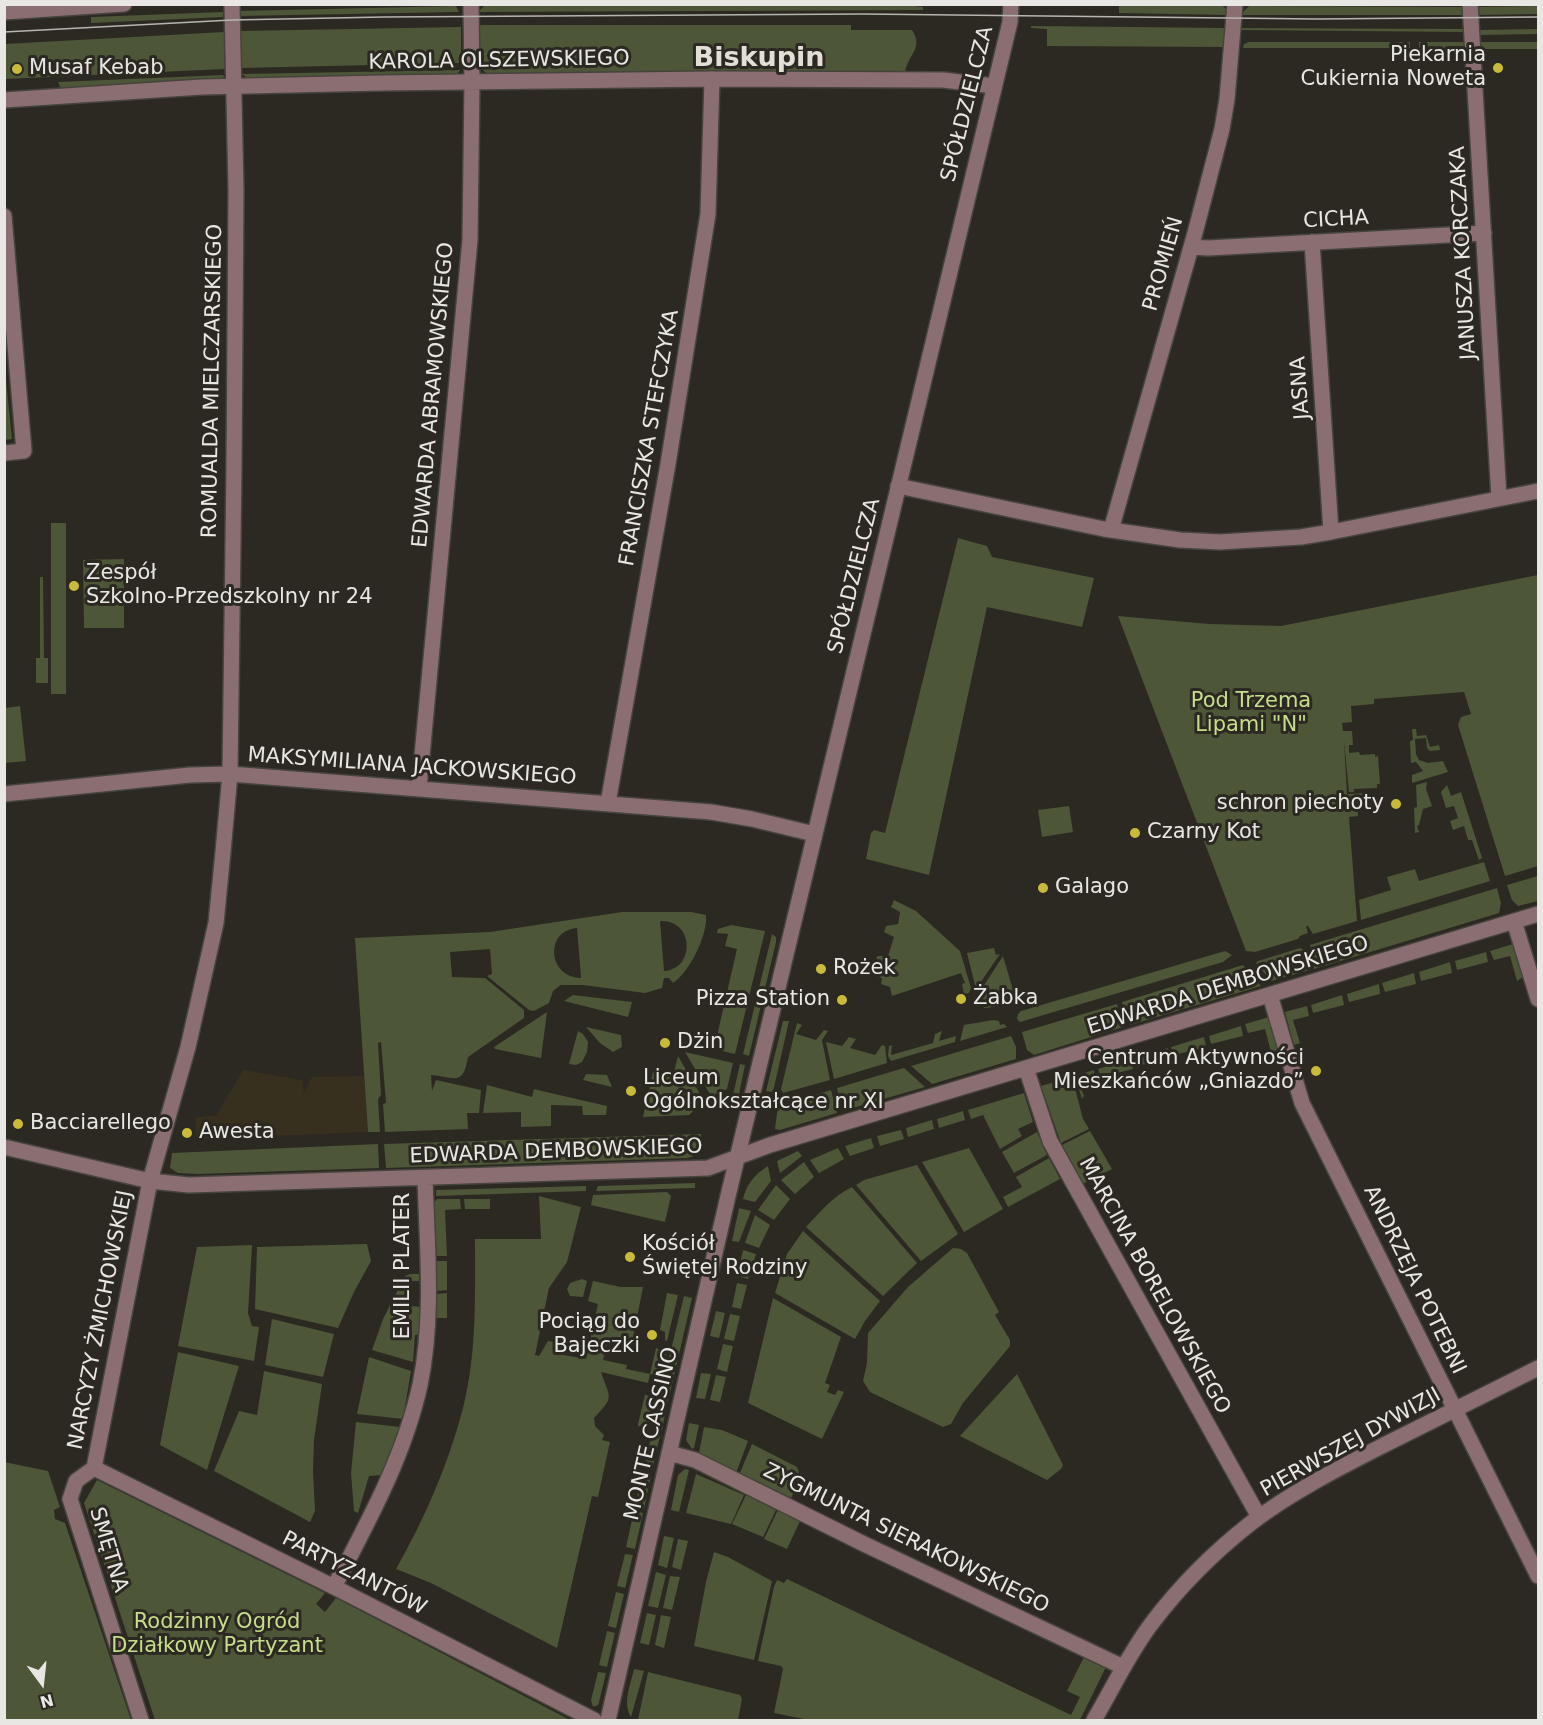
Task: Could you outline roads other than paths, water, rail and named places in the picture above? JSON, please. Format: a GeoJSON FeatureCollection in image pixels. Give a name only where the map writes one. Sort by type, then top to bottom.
{"type":"FeatureCollection","features":[{"type":"Feature","properties":{"kind":"street"},"geometry":{"type":"LineString","coordinates":[[4,12],[124,4]]}},
{"type":"Feature","properties":{"kind":"street","name":"ROMUALDA MIELCZARSKIEGO"},"geometry":{"type":"LineString","coordinates":[[150,1180],[188,1047],[216,923],[230,774],[236,191],[232,4]]}},
{"type":"Feature","properties":{"kind":"street","name":"EDWARDA ABRAMOWSKIEGO"},"geometry":{"type":"LineString","coordinates":[[419,788],[470,240],[471,4]]}},
{"type":"Feature","properties":{"kind":"street","name":"SPÓŁDZIELCZA"},"geometry":{"type":"LineString","coordinates":[[737,1158],[1010,22],[1011,4]]}},
{"type":"Feature","properties":{"kind":"street","name":"PROMIEŃ"},"geometry":{"type":"LineString","coordinates":[[1111,530],[1191,247],[1221,129],[1227,99],[1235,4]]}},
{"type":"Feature","properties":{"kind":"street","name":"JANUSZA KORCZAKA"},"geometry":{"type":"LineString","coordinates":[[1470,4],[1499,498]]}},
{"type":"Feature","properties":{"kind":"street","name":"KAROLA OLSZEWSKIEGO"},"geometry":{"type":"LineString","coordinates":[[4,100],[202,87],[472,82],[712,79],[943,80],[994,86]]}},
{"type":"Feature","properties":{"kind":"street","name":"FRANCISZKA STEFCZYKA"},"geometry":{"type":"LineString","coordinates":[[608,803],[668,464],[708,214],[712,79]]}},
{"type":"Feature","properties":{"kind":"street"},"geometry":{"type":"LineString","coordinates":[[4,216],[24,451],[4,453]]}},
{"type":"Feature","properties":{"kind":"street","name":"CICHA"},"geometry":{"type":"LineString","coordinates":[[1191,247],[1209,248],[1484,233]]}},
{"type":"Feature","properties":{"kind":"street","name":"JASNA"},"geometry":{"type":"LineString","coordinates":[[1312,242],[1331,532]]}},
{"type":"Feature","properties":{"kind":"street"},"geometry":{"type":"LineString","coordinates":[[898,486],[1111,530],[1180,540],[1220,542],[1301,537],[1539,491]]}},
{"type":"Feature","properties":{"kind":"street","name":"MAKSYMILIANA JACKOWSKIEGO"},"geometry":{"type":"LineString","coordinates":[[4,794],[190,775],[230,774],[711,812],[814,834]]}},
{"type":"Feature","properties":{"kind":"street","name":"EDWARDA DEMBOWSKIEGO"},"geometry":{"type":"LineString","coordinates":[[4,1147],[150,1180],[189,1185],[708,1168],[770,1145],[1539,914]]}},
{"type":"Feature","properties":{"kind":"street"},"geometry":{"type":"LineString","coordinates":[[1514,921],[1539,999]]}},
{"type":"Feature","properties":{"kind":"street","name":"ANDRZEJA POTEBNI"},"geometry":{"type":"LineString","coordinates":[[1270,995],[1302,1102],[1539,1576]]}},
{"type":"Feature","properties":{"kind":"street","name":"MARCINA BORELOWSKIEGO"},"geometry":{"type":"LineString","coordinates":[[1026,1068],[1050,1142],[1259,1517]]}},
{"type":"Feature","properties":{"kind":"street","name":"MONTE CASSINO"},"geometry":{"type":"LineString","coordinates":[[608,1720],[737,1158]]}},
{"type":"Feature","properties":{"kind":"street","name":"EMILII PLATER"},"geometry":{"type":"LineString","coordinates":[[334,1587],[390,1476],[409,1424],[420,1383],[428,1320],[425,1178]]}},
{"type":"Feature","properties":{"kind":"street","name":"NARCYZY ŻMICHOWSKIEJ"},"geometry":{"type":"LineString","coordinates":[[94,1468],[150,1180]]}},
{"type":"Feature","properties":{"kind":"street","name":"PIERWSZEJ DYWIZJI"},"geometry":{"type":"LineString","coordinates":[[1094,1720],[1123,1667],[1151,1624],[1182,1587],[1221,1549],[1259,1517],[1348,1464],[1539,1368]]}},
{"type":"Feature","properties":{"kind":"street","name":"ZYGMUNTA SIERAKOWSKIEGO"},"geometry":{"type":"LineString","coordinates":[[669,1453],[695,1460],[1123,1667]]}},
{"type":"Feature","properties":{"kind":"street","name":"PARTYZANTÓW"},"geometry":{"type":"LineString","coordinates":[[94,1468],[594,1720]]}},
{"type":"Feature","properties":{"kind":"street","name":"SMĘTNA"},"geometry":{"type":"LineString","coordinates":[[94,1468],[76,1481],[70,1499],[141,1720]]}},
{"type":"Feature","properties":{"kind":"tram line"},"geometry":{"type":"LineString","coordinates":[[4,32],[232,20],[384,17],[863,14],[1318,19],[1538,17]]}},
{"type":"Feature","properties":{"kind":"place","name":"Piekarnia Cukiernia Noweta"},"geometry":{"type":"Point","coordinates":[1498,68]}},
{"type":"Feature","properties":{"kind":"place","name":"Musaf Kebab"},"geometry":{"type":"Point","coordinates":[17,69]}},
{"type":"Feature","properties":{"kind":"place","name":"Zespół Szkolno-Przedszkolny nr 24"},"geometry":{"type":"Point","coordinates":[74,586]}},
{"type":"Feature","properties":{"kind":"place","name":"schron piechoty"},"geometry":{"type":"Point","coordinates":[1396,804]}},
{"type":"Feature","properties":{"kind":"place","name":"Czarny Kot"},"geometry":{"type":"Point","coordinates":[1135,833]}},
{"type":"Feature","properties":{"kind":"place","name":"Galago"},"geometry":{"type":"Point","coordinates":[1043,888]}},
{"type":"Feature","properties":{"kind":"place","name":"Rożek"},"geometry":{"type":"Point","coordinates":[821,969]}},
{"type":"Feature","properties":{"kind":"place","name":"Żabka"},"geometry":{"type":"Point","coordinates":[961,999]}},
{"type":"Feature","properties":{"kind":"place","name":"Pizza Station"},"geometry":{"type":"Point","coordinates":[842,1000]}},
{"type":"Feature","properties":{"kind":"place","name":"Dżin"},"geometry":{"type":"Point","coordinates":[665,1043]}},
{"type":"Feature","properties":{"kind":"place","name":"Centrum Aktywności Mieszkańców „Gniazdo”"},"geometry":{"type":"Point","coordinates":[1316,1071]}},
{"type":"Feature","properties":{"kind":"place","name":"Liceum Ogólnokształcące nr XI"},"geometry":{"type":"Point","coordinates":[631,1091]}},
{"type":"Feature","properties":{"kind":"place","name":"Bacciarellego"},"geometry":{"type":"Point","coordinates":[18,1124]}},
{"type":"Feature","properties":{"kind":"place","name":"Awesta"},"geometry":{"type":"Point","coordinates":[187,1133]}},
{"type":"Feature","properties":{"kind":"place","name":"Kościół Świętej Rodziny"},"geometry":{"type":"Point","coordinates":[630,1257]}},
{"type":"Feature","properties":{"kind":"place","name":"Pociąg do Bajeczki"},"geometry":{"type":"Point","coordinates":[652,1335]}},
{"type":"Feature","properties":{"kind":"district","name":"Biskupin"},"geometry":{"type":"Point","coordinates":[759,59]}},
{"type":"Feature","properties":{"kind":"park label","name":"Pod Trzema Lipami \"N\""},"geometry":{"type":"Point","coordinates":[1251,714]}},
{"type":"Feature","properties":{"kind":"park label","name":"Rodzinny Ogród Działkowy Partyzant"},"geometry":{"type":"Point","coordinates":[217,1635]}}]}
